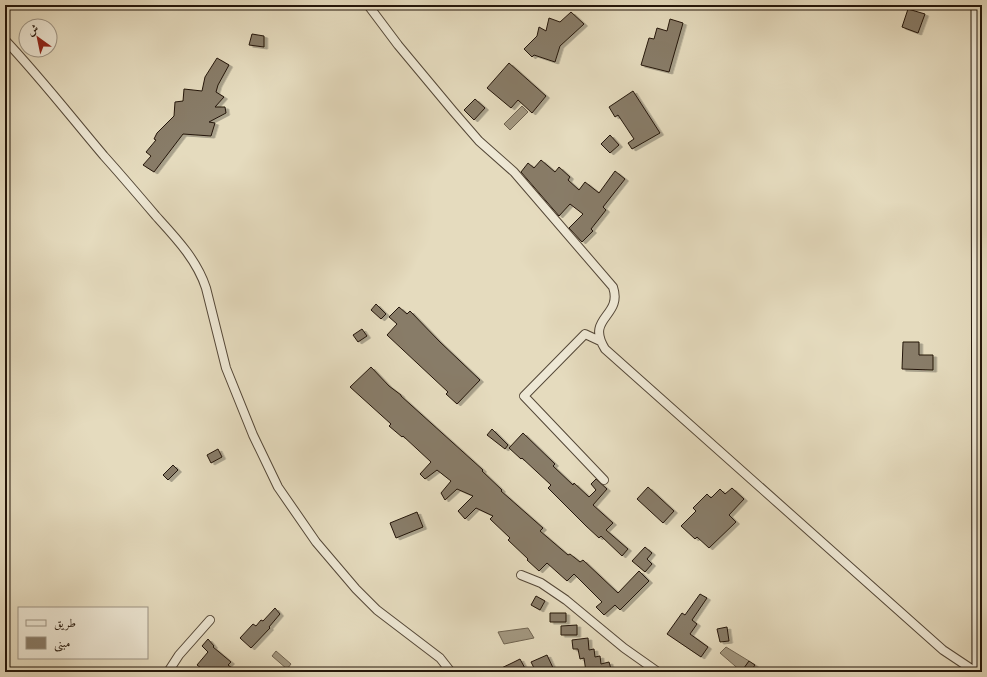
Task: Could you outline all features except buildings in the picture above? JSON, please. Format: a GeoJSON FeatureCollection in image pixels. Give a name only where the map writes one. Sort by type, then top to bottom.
{"type":"FeatureCollection","features":[{"type":"Feature","properties":{"kind":"main road"},"geometry":{"type":"LineString","coordinates":[[977,5],[979,669]]}},
{"type":"Feature","properties":{"kind":"street"},"geometry":{"type":"LineString","coordinates":[[368,5],[398,45],[479,141],[514,172],[613,287],[616,295],[612,308],[602,320],[598,331],[600,341],[605,349],[943,650],[979,669]]}},
{"type":"Feature","properties":{"kind":"street"},"geometry":{"type":"LineString","coordinates":[[5,40],[32,69],[196,264],[206,288],[226,368],[253,435],[278,486],[316,542],[356,589],[377,610],[440,658],[451,672]]}},
{"type":"Feature","properties":{"kind":"street"},"geometry":{"type":"LineString","coordinates":[[600,341],[585,334],[524,396],[604,480]]}},
{"type":"Feature","properties":{"kind":"street"},"geometry":{"type":"LineString","coordinates":[[521,574],[541,584],[566,600],[624,648],[658,672]]}},
{"type":"Feature","properties":{"kind":"street"},"geometry":{"type":"LineString","coordinates":[[168,672],[179,655],[210,620]]}},
{"type":"Feature","properties":{"kind":"shaded area"},"geometry":{"type":"Polygon","coordinates":[[[522,106],[528,112],[510,130],[504,124],[522,106]]]}},
{"type":"Feature","properties":{"kind":"shaded area"},"geometry":{"type":"Polygon","coordinates":[[[528,628],[534,638],[504,644],[498,632],[528,628]]]}},
{"type":"Feature","properties":{"kind":"shaded area"},"geometry":{"type":"Polygon","coordinates":[[[726,647],[749,661],[742,672],[720,653],[726,647]]]}},
{"type":"Feature","properties":{"kind":"shaded area"},"geometry":{"type":"Polygon","coordinates":[[[276,651],[291,664],[287,669],[272,656],[276,651]]]}}]}
